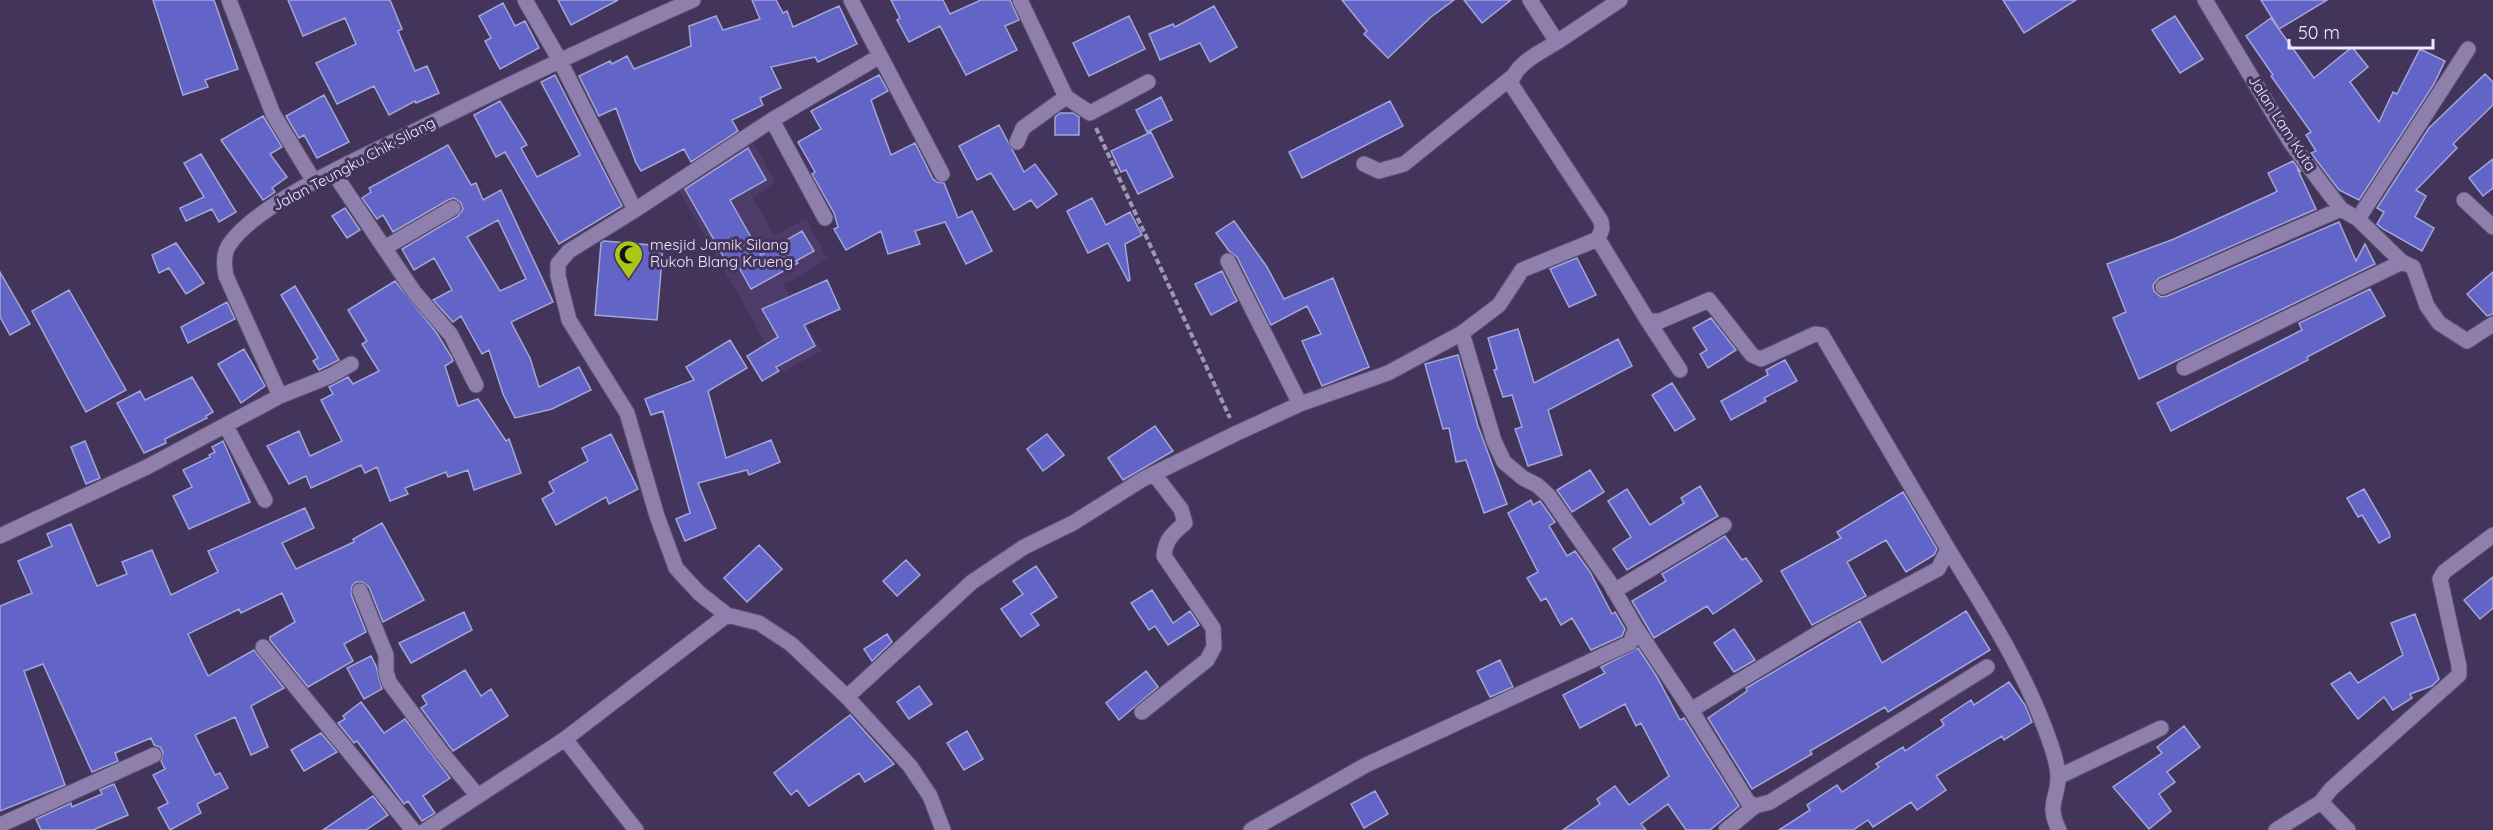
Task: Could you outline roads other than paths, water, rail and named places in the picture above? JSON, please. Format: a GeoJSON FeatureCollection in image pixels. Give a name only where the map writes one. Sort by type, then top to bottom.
{"type":"FeatureCollection","features":[{"type":"Feature","properties":{"kind":"street"},"geometry":{"type":"LineString","coordinates":[[230,0],[273,114],[315,183]]}},
{"type":"Feature","properties":{"kind":"street"},"geometry":{"type":"LineString","coordinates":[[525,0],[559,59],[635,210]]}},
{"type":"Feature","properties":{"kind":"street","name":"Jalan Teungku Chik Silang"},"geometry":{"type":"LineString","coordinates":[[280,396],[226,276],[225,252],[236,236],[259,215],[333,172],[559,59],[693,0]]}},
{"type":"Feature","properties":{"kind":"street"},"geometry":{"type":"LineString","coordinates":[[851,0],[942,174]]}},
{"type":"Feature","properties":{"kind":"street"},"geometry":{"type":"LineString","coordinates":[[1020,0],[1066,97],[1090,113],[1148,82]]}},
{"type":"Feature","properties":{"kind":"street"},"geometry":{"type":"LineString","coordinates":[[1530,0],[1557,42]]}},
{"type":"Feature","properties":{"kind":"street"},"geometry":{"type":"LineString","coordinates":[[1364,164],[1379,171],[1404,164],[1518,69],[1620,0]]}},
{"type":"Feature","properties":{"kind":"street","name":"Jalan Lam Kuta"},"geometry":{"type":"LineString","coordinates":[[2205,0],[2291,144],[2341,209],[2358,219],[2402,262],[2414,269],[2427,306],[2439,323],[2463,340],[2472,341],[2493,324]]}},
{"type":"Feature","properties":{"kind":"street"},"geometry":{"type":"LineString","coordinates":[[2358,219],[2468,49]]}},
{"type":"Feature","properties":{"kind":"street"},"geometry":{"type":"LineString","coordinates":[[880,56],[772,120],[569,251],[558,264],[558,276],[569,320],[627,413],[657,516],[676,568],[699,592],[727,615],[759,623],[791,644],[847,697],[910,766],[930,796],[943,830]]}},
{"type":"Feature","properties":{"kind":"street"},"geometry":{"type":"LineString","coordinates":[[1512,76],[1513,89],[1601,221],[1602,229],[1599,239],[1680,370]]}},
{"type":"Feature","properties":{"kind":"street"},"geometry":{"type":"LineString","coordinates":[[1017,142],[1023,128],[1066,97]]}},
{"type":"Feature","properties":{"kind":"street"},"geometry":{"type":"LineString","coordinates":[[772,120],[825,218]]}},
{"type":"Feature","properties":{"kind":"street"},"geometry":{"type":"LineString","coordinates":[[333,172],[386,247],[414,292],[451,335],[476,385]]}},
{"type":"Feature","properties":{"kind":"street"},"geometry":{"type":"LineString","coordinates":[[2464,200],[2493,227]]}},
{"type":"Feature","properties":{"kind":"street"},"geometry":{"type":"LineString","coordinates":[[386,247],[453,208]]}},
{"type":"Feature","properties":{"kind":"street"},"geometry":{"type":"LineString","coordinates":[[2163,287],[2341,209]]}},
{"type":"Feature","properties":{"kind":"street"},"geometry":{"type":"LineString","coordinates":[[847,697],[972,582],[1024,547],[1073,523],[1154,474],[1236,433],[1300,404],[1388,374],[1462,333],[1499,304],[1522,270],[1599,239]]}},
{"type":"Feature","properties":{"kind":"street"},"geometry":{"type":"LineString","coordinates":[[1228,261],[1300,404]]}},
{"type":"Feature","properties":{"kind":"street"},"geometry":{"type":"LineString","coordinates":[[2184,368],[2402,262]]}},
{"type":"Feature","properties":{"kind":"street"},"geometry":{"type":"LineString","coordinates":[[1648,321],[1660,321],[1709,300],[1752,355],[1761,359],[1815,334],[1822,335],[1948,549],[2010,649],[2051,746],[2058,777],[2052,803],[2054,819],[2059,830]]}},
{"type":"Feature","properties":{"kind":"street"},"geometry":{"type":"LineString","coordinates":[[1462,333],[1494,441],[1504,462],[1549,496],[1614,591],[1748,802],[1755,806]]}},
{"type":"Feature","properties":{"kind":"street"},"geometry":{"type":"LineString","coordinates":[[0,536],[147,467],[280,396],[330,376],[351,364]]}},
{"type":"Feature","properties":{"kind":"street"},"geometry":{"type":"LineString","coordinates":[[226,426],[265,500]]}},
{"type":"Feature","properties":{"kind":"street"},"geometry":{"type":"LineString","coordinates":[[1142,712],[1208,660],[1214,646],[1213,628],[1164,556],[1164,546],[1170,536],[1185,523],[1181,509],[1154,474]]}},
{"type":"Feature","properties":{"kind":"street"},"geometry":{"type":"LineString","coordinates":[[1614,591],[1724,525]]}},
{"type":"Feature","properties":{"kind":"street"},"geometry":{"type":"LineString","coordinates":[[2276,830],[2321,802],[2331,789],[2459,675],[2440,579],[2444,572],[2493,535]]}},
{"type":"Feature","properties":{"kind":"street"},"geometry":{"type":"LineString","coordinates":[[1691,710],[1825,629],[1938,569],[1948,549]]}},
{"type":"Feature","properties":{"kind":"street"},"geometry":{"type":"LineString","coordinates":[[360,591],[386,655],[389,682],[442,753],[478,796]]}},
{"type":"Feature","properties":{"kind":"street"},"geometry":{"type":"LineString","coordinates":[[426,830],[565,740],[727,615]]}},
{"type":"Feature","properties":{"kind":"street"},"geometry":{"type":"LineString","coordinates":[[1251,830],[1366,765],[1630,643],[1636,628]]}},
{"type":"Feature","properties":{"kind":"street"},"geometry":{"type":"LineString","coordinates":[[264,647],[413,830]]}},
{"type":"Feature","properties":{"kind":"street"},"geometry":{"type":"LineString","coordinates":[[1726,830],[1755,806],[1770,802],[1987,668]]}},
{"type":"Feature","properties":{"kind":"street"},"geometry":{"type":"LineString","coordinates":[[2058,777],[2161,728]]}},
{"type":"Feature","properties":{"kind":"street"},"geometry":{"type":"LineString","coordinates":[[565,740],[636,830]]}},
{"type":"Feature","properties":{"kind":"street"},"geometry":{"type":"LineString","coordinates":[[0,825],[154,755]]}},
{"type":"Feature","properties":{"kind":"street"},"geometry":{"type":"LineString","coordinates":[[2321,802],[2348,830]]}},
{"type":"Feature","properties":{"kind":"place","name":"mesjid Jamik Silang Rukoh Blang Krueng"},"geometry":{"type":"Point","coordinates":[629,280]}}]}
